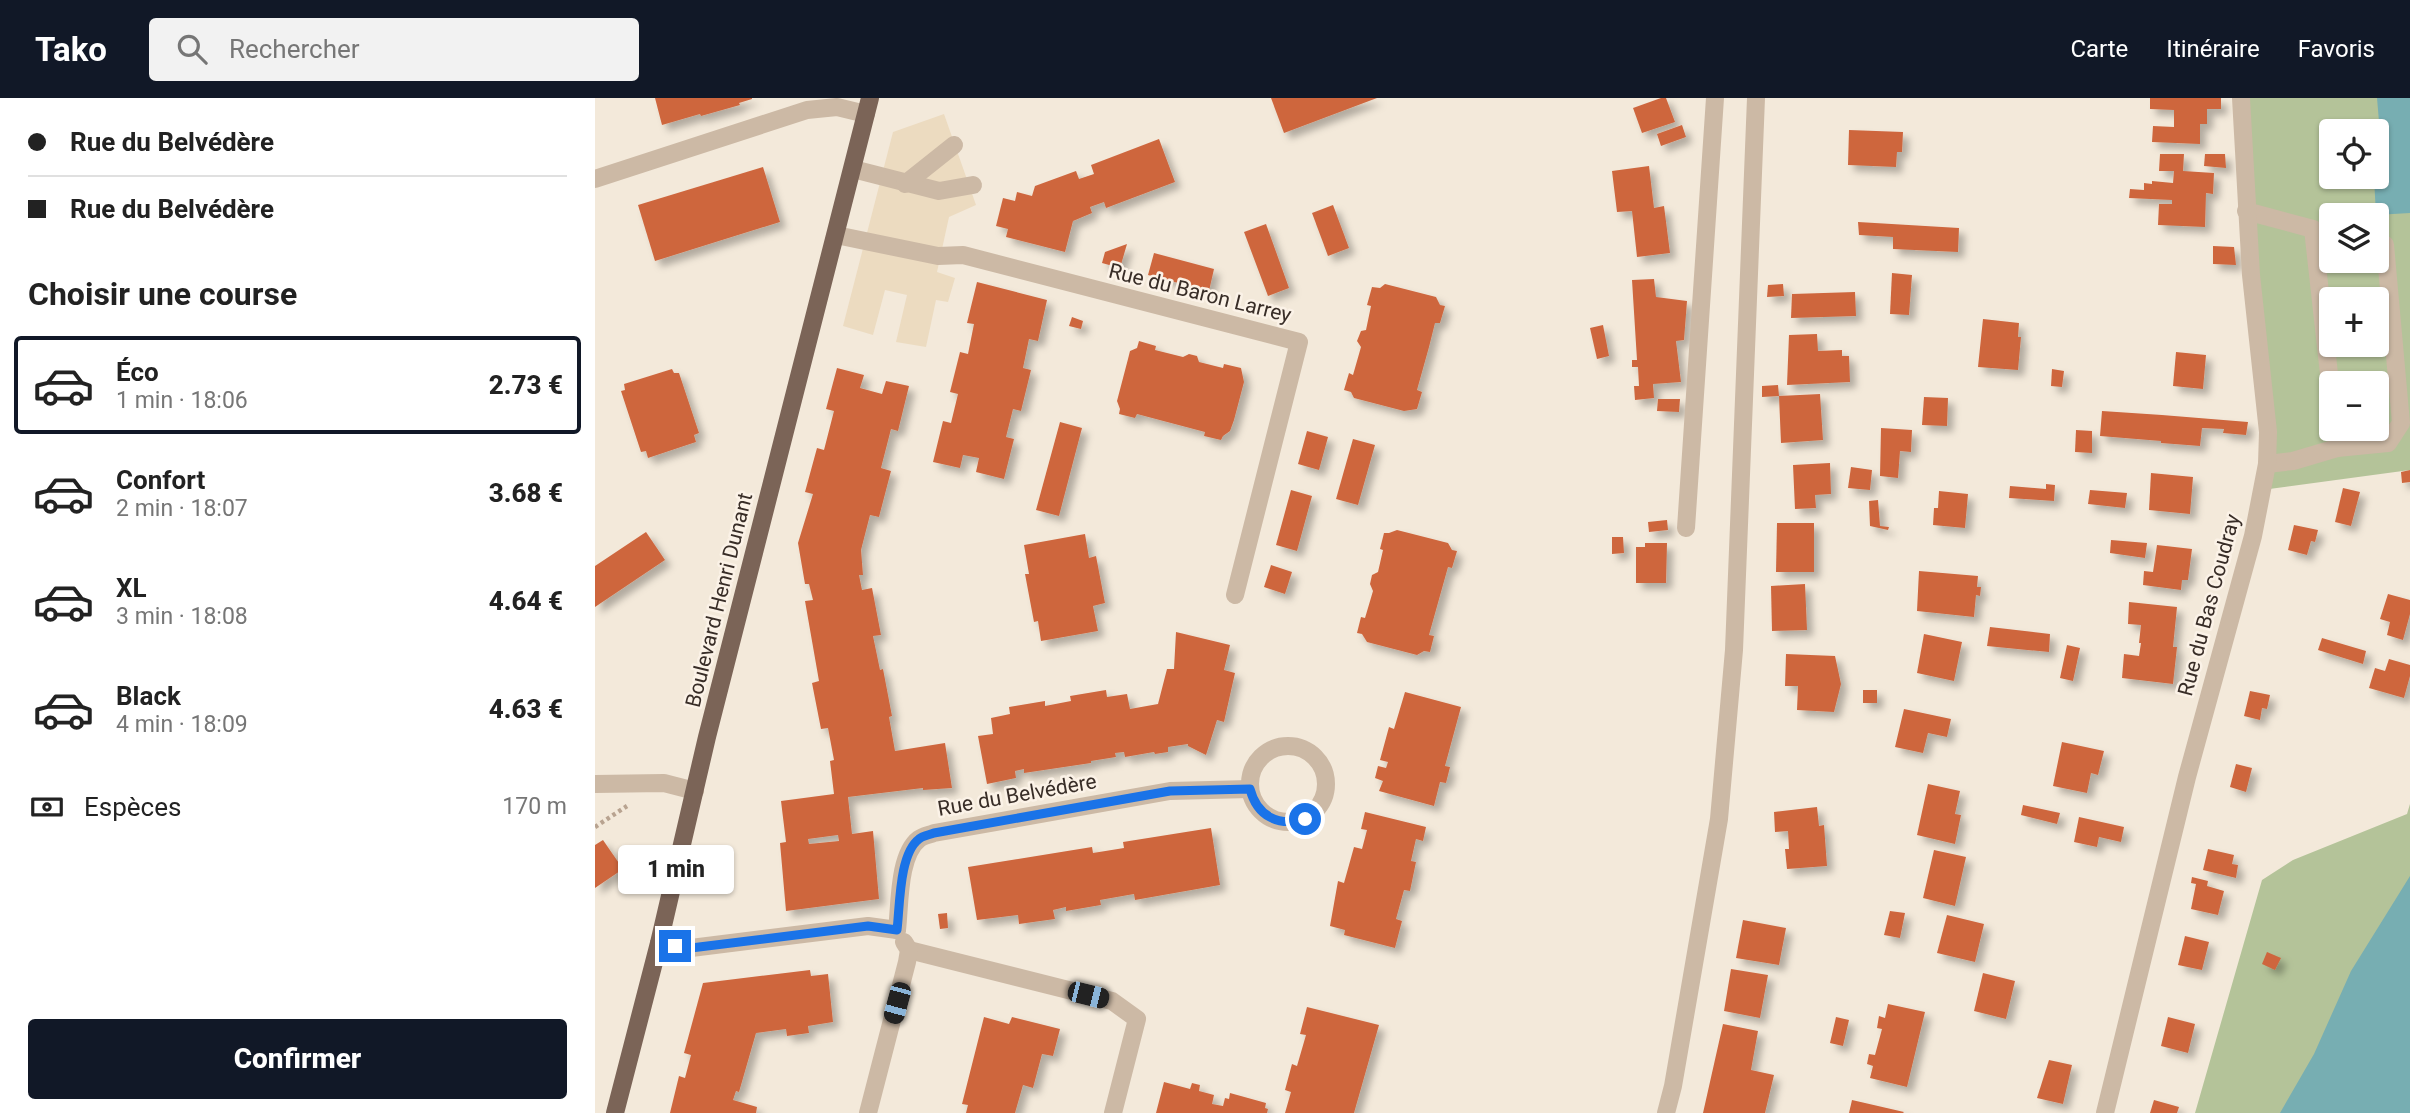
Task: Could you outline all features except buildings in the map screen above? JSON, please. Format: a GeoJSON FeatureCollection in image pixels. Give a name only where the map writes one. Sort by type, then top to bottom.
{"type":"FeatureCollection","features":[{"type":"Feature","properties":{"kind":"main road","name":"Boulevard Henri Dunant"},"geometry":{"type":"LineString","coordinates":[[615,1113],[868,106]]}},
{"type":"Feature","properties":{"kind":"street"},"geometry":{"type":"LineString","coordinates":[[1686,528],[1715,98]]}},
{"type":"Feature","properties":{"kind":"street"},"geometry":{"type":"LineString","coordinates":[[1666,1113],[1673,1086],[1719,818],[1732,675],[1756,98]]}},
{"type":"Feature","properties":{"kind":"street","name":"Rue du Bas Coudray"},"geometry":{"type":"LineString","coordinates":[[2105,1113],[2187,778],[2253,536],[2267,464],[2268,432],[2246,211],[2241,98]]}},
{"type":"Feature","properties":{"kind":"street"},"geometry":{"type":"LineString","coordinates":[[595,179],[807,110],[868,106]]}},
{"type":"Feature","properties":{"kind":"street"},"geometry":{"type":"LineString","coordinates":[[905,184],[954,145]]}},
{"type":"Feature","properties":{"kind":"street"},"geometry":{"type":"LineString","coordinates":[[853,169],[939,191],[973,185]]}},
{"type":"Feature","properties":{"kind":"street"},"geometry":{"type":"LineString","coordinates":[[2246,211],[2319,230]]}},
{"type":"Feature","properties":{"kind":"street","name":"Rue du Baron Larrey"},"geometry":{"type":"LineString","coordinates":[[836,235],[938,256],[963,256],[1299,342],[1234,595]]}},
{"type":"Feature","properties":{"kind":"street"},"geometry":{"type":"LineString","coordinates":[[2324,273],[2330,371]]}},
{"type":"Feature","properties":{"kind":"street"},"geometry":{"type":"LineString","coordinates":[[2267,464],[2293,461],[2337,448],[2388,443],[2401,423],[2388,273]]}},
{"type":"Feature","properties":{"kind":"street"},"geometry":{"type":"LineString","coordinates":[[2336,441],[2337,448]]}},
{"type":"Feature","properties":{"kind":"street"},"geometry":{"type":"LineString","coordinates":[[1283,746],[1307,750],[1317,758],[1327,779],[1322,803],[1315,812],[1305,819],[1293,822],[1269,818],[1253,801],[1250,789],[1250,776],[1254,765],[1272,749],[1283,746]]}},
{"type":"Feature","properties":{"kind":"street"},"geometry":{"type":"LineString","coordinates":[[595,784],[664,783],[695,791]]}},
{"type":"Feature","properties":{"kind":"street","name":"Rue du Belvédère"},"geometry":{"type":"LineString","coordinates":[[897,930],[904,863],[909,851],[919,839],[934,833],[1170,791],[1250,789]]}},
{"type":"Feature","properties":{"kind":"street"},"geometry":{"type":"LineString","coordinates":[[659,943],[691,948],[868,926],[897,930],[909,950],[869,1113]]}},
{"type":"Feature","properties":{"kind":"street"},"geometry":{"type":"LineString","coordinates":[[909,950],[1111,1001],[1137,1019],[1113,1113]]}},
{"type":"Feature","properties":{"kind":"green space"},"geometry":{"type":"Polygon","coordinates":[[[2241,98],[2410,98],[2410,470],[2262,490],[2267,464],[2241,98]]]}},
{"type":"Feature","properties":{"kind":"green space"},"geometry":{"type":"Polygon","coordinates":[[[2410,804],[2410,1113],[2195,1113],[2262,880],[2293,860],[2407,814],[2410,804]]]}},
{"type":"Feature","properties":{"kind":"shaded area"},"geometry":{"type":"Polygon","coordinates":[[[944,114],[976,205],[949,217],[937,272],[955,278],[948,302],[936,300],[926,347],[896,342],[907,295],[885,290],[873,335],[843,326],[893,132],[944,114]]]}},
{"type":"Feature","properties":{"kind":"water"},"geometry":{"type":"Polygon","coordinates":[[[2377,98],[2410,98],[2410,213],[2389,214],[2389,203],[2375,203],[2375,189],[2389,189],[2389,119],[2379,119],[2377,98]]]}},
{"type":"Feature","properties":{"kind":"water"},"geometry":{"type":"Polygon","coordinates":[[[2410,876],[2410,1113],[2280,1113],[2314,1054],[2351,971],[2410,876]]]}},
{"type":"Feature","properties":{"kind":"route"},"geometry":{"type":"LineString","coordinates":[[675,946],[691,948],[868,926],[897,930],[904,863],[909,851],[919,839],[934,833],[1170,791],[1201,788],[1250,789],[1253,801],[1269,818],[1281,822],[1305,819]]}}]}
